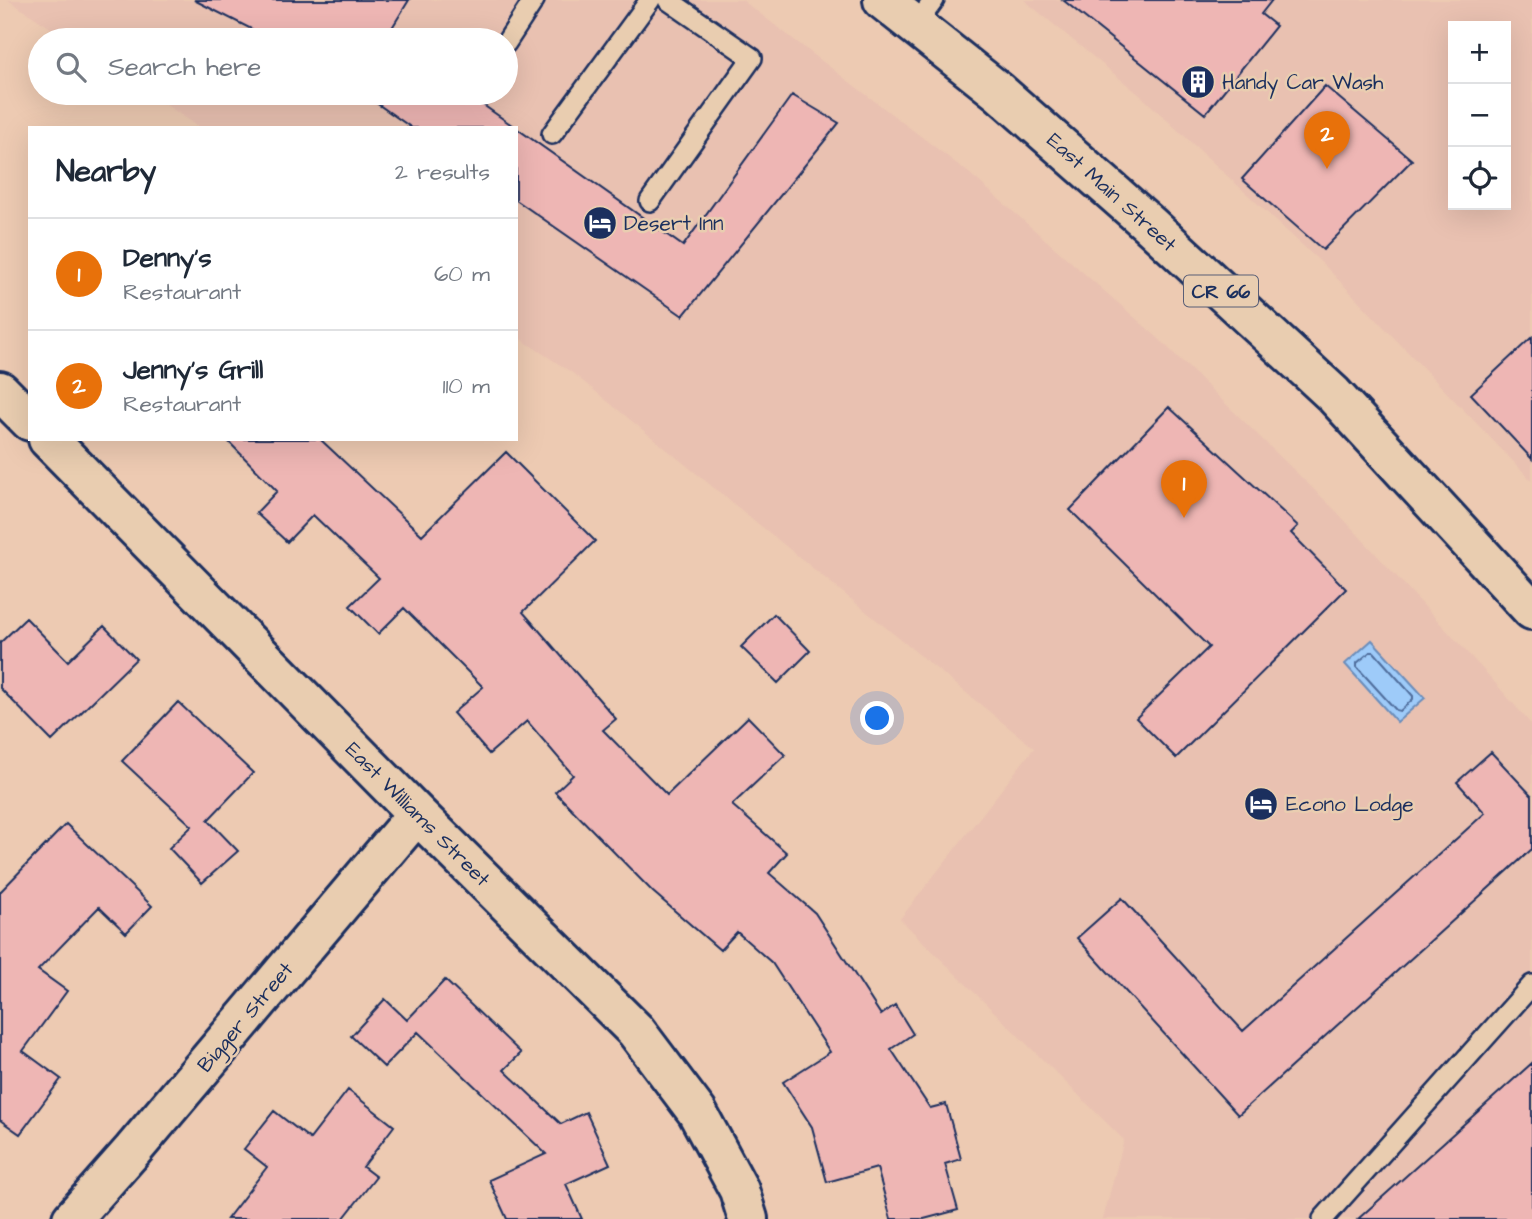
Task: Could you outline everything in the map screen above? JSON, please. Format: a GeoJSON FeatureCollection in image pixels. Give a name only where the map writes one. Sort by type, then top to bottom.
{"type":"FeatureCollection","features":[{"type":"Feature","properties":{"kind":"street","name":"East Main Street"},"geometry":{"type":"LineString","coordinates":[[883,0],[925,13],[999,92],[1150,225],[1333,394],[1532,610]]}},
{"type":"Feature","properties":{"kind":"street"},"geometry":{"type":"LineString","coordinates":[[0,391],[28,419]]}},
{"type":"Feature","properties":{"kind":"street","name":"East Williams Street"},"geometry":{"type":"LineString","coordinates":[[50,441],[416,814],[636,1031],[697,1112],[738,1190],[748,1219]]}},
{"type":"Feature","properties":{"kind":"street","name":"Bigger Street"},"geometry":{"type":"LineString","coordinates":[[72,1219],[416,814]]}},
{"type":"Feature","properties":{"kind":"lane"},"geometry":{"type":"LineString","coordinates":[[516,28],[534,0]]}},
{"type":"Feature","properties":{"kind":"lane"},"geometry":{"type":"LineString","coordinates":[[552,134],[650,0]]}},
{"type":"Feature","properties":{"kind":"lane"},"geometry":{"type":"LineString","coordinates":[[650,201],[752,58],[668,0]]}},
{"type":"Feature","properties":{"kind":"lane"},"geometry":{"type":"LineString","coordinates":[[1324,1219],[1532,985]]}},
{"type":"Feature","properties":{"kind":"shaded area"},"geometry":{"type":"Polygon","coordinates":[[[8,0],[742,0],[969,173],[1157,337],[1337,512],[1532,725],[1532,1219],[1103,1219],[1124,1140],[900,919],[1034,748],[574,374],[518,337],[518,126],[198,126],[166,105],[518,105],[518,28],[51,28],[8,0]]]}},
{"type":"Feature","properties":{"kind":"shaded area"},"geometry":{"type":"Polygon","coordinates":[[[1024,0],[1532,0],[1532,481],[1327,268],[1141,96],[1024,0]]]}},
{"type":"Feature","properties":{"kind":"water"},"geometry":{"type":"Polygon","coordinates":[[[1372,640],[1425,698],[1397,722],[1345,664],[1372,640]]]}},
{"type":"Feature","properties":{"kind":"building"},"geometry":{"type":"Polygon","coordinates":[[[194,0],[409,0],[392,28],[249,28],[194,0]]]}},
{"type":"Feature","properties":{"kind":"building","name":"Handy Car Wash"},"geometry":{"type":"Polygon","coordinates":[[[1063,0],[1272,0],[1261,14],[1276,26],[1205,114],[1063,0]]]}},
{"type":"Feature","properties":{"kind":"building"},"geometry":{"type":"Polygon","coordinates":[[[1325,86],[1412,160],[1323,250],[1242,179],[1325,86]]]}},
{"type":"Feature","properties":{"kind":"building","name":"Desert Inn"},"geometry":{"type":"Polygon","coordinates":[[[792,95],[839,123],[683,316],[518,201],[518,129],[683,246],[792,95]]]}},
{"type":"Feature","properties":{"kind":"building"},"geometry":{"type":"Polygon","coordinates":[[[379,105],[483,105],[513,126],[409,126],[379,105]]]}},
{"type":"Feature","properties":{"kind":"building"},"geometry":{"type":"Polygon","coordinates":[[[1532,337],[1532,459],[1471,394],[1532,337]]]}},
{"type":"Feature","properties":{"kind":"building"},"geometry":{"type":"Polygon","coordinates":[[[1169,407],[1298,526],[1291,533],[1346,589],[1176,758],[1136,718],[1209,647],[1070,510],[1169,407]]]}},
{"type":"Feature","properties":{"kind":"building"},"geometry":{"type":"Polygon","coordinates":[[[228,441],[322,441],[422,535],[506,452],[595,541],[523,612],[616,719],[603,730],[667,795],[748,717],[785,755],[732,805],[787,853],[769,873],[815,913],[881,1015],[895,1005],[913,1034],[891,1049],[930,1108],[946,1104],[961,1159],[945,1164],[958,1210],[924,1219],[891,1219],[877,1168],[827,1182],[812,1127],[783,1082],[830,1052],[772,963],[737,932],[720,950],[653,892],[555,792],[573,775],[527,721],[489,754],[453,713],[483,687],[404,608],[378,634],[350,606],[379,578],[313,515],[287,542],[256,513],[277,491],[228,441]]]}},
{"type":"Feature","properties":{"kind":"building"},"geometry":{"type":"Polygon","coordinates":[[[774,614],[810,651],[778,683],[741,647],[774,614]]]}},
{"type":"Feature","properties":{"kind":"building"},"geometry":{"type":"Polygon","coordinates":[[[26,618],[68,661],[104,626],[136,659],[52,741],[0,688],[0,643],[26,618]]]}},
{"type":"Feature","properties":{"kind":"building"},"geometry":{"type":"Polygon","coordinates":[[[178,702],[253,773],[208,820],[238,851],[202,883],[169,848],[192,826],[122,761],[178,702]]]}},
{"type":"Feature","properties":{"kind":"building"},"geometry":{"type":"Polygon","coordinates":[[[1491,752],[1532,796],[1532,849],[1238,1115],[1077,938],[1122,898],[1243,1031],[1485,813],[1457,782],[1491,752]]]}},
{"type":"Feature","properties":{"kind":"building"},"geometry":{"type":"Polygon","coordinates":[[[66,824],[152,906],[126,933],[99,907],[38,970],[67,991],[23,1051],[61,1079],[20,1134],[0,1120],[0,892],[66,824]]]}},
{"type":"Feature","properties":{"kind":"building"},"geometry":{"type":"Polygon","coordinates":[[[445,980],[521,1053],[504,1070],[561,1124],[586,1112],[610,1164],[566,1184],[582,1219],[507,1219],[489,1180],[546,1154],[418,1032],[384,1067],[351,1036],[385,999],[407,1020],[445,980]]]}},
{"type":"Feature","properties":{"kind":"building"},"geometry":{"type":"Polygon","coordinates":[[[1532,1063],[1532,1219],[1358,1219],[1532,1063]]]}},
{"type":"Feature","properties":{"kind":"building"},"geometry":{"type":"Polygon","coordinates":[[[348,1090],[394,1126],[363,1167],[376,1177],[343,1219],[227,1219],[267,1167],[244,1149],[274,1111],[310,1139],[348,1090]]]}},
{"type":"Feature","properties":{"kind":"place","name":"Handy Car Wash"},"geometry":{"type":"Point","coordinates":[1198,82]}},
{"type":"Feature","properties":{"kind":"place","name":"Jenny's Grill"},"geometry":{"type":"Point","coordinates":[1327,169]}},
{"type":"Feature","properties":{"kind":"place","name":"Desert Inn"},"geometry":{"type":"Point","coordinates":[600,223]}},
{"type":"Feature","properties":{"kind":"place","name":"Denny's"},"geometry":{"type":"Point","coordinates":[1184,518]}},
{"type":"Feature","properties":{"kind":"place","name":"Econo Lodge"},"geometry":{"type":"Point","coordinates":[1261,804]}}]}
